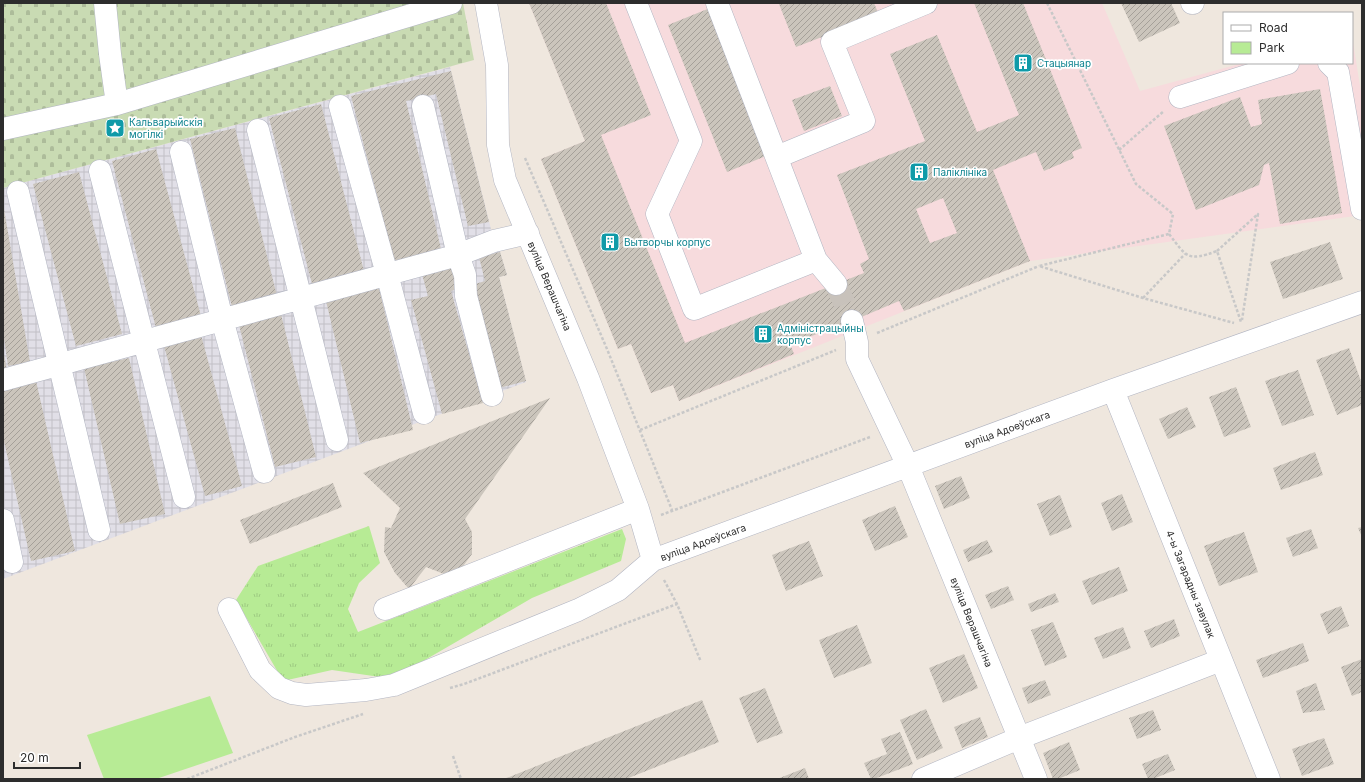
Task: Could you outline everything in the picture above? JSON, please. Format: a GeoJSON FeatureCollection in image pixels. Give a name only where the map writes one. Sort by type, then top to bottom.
{"type":"FeatureCollection","features":[{"type":"Feature","properties":{"kind":"street"},"geometry":{"type":"LineString","coordinates":[[105,3],[117,104]]}},
{"type":"Feature","properties":{"kind":"street"},"geometry":{"type":"LineString","coordinates":[[3,129],[117,104],[451,3]]}},
{"type":"Feature","properties":{"kind":"street","name":"вуліца Верашчагіна"},"geometry":{"type":"LineString","coordinates":[[486,3],[497,65],[498,145],[505,180],[588,378],[640,516],[653,560]]}},
{"type":"Feature","properties":{"kind":"street"},"geometry":{"type":"LineString","coordinates":[[636,3],[691,141],[658,214],[694,309],[816,260]]}},
{"type":"Feature","properties":{"kind":"street"},"geometry":{"type":"LineString","coordinates":[[718,3],[816,260],[836,284]]}},
{"type":"Feature","properties":{"kind":"street"},"geometry":{"type":"LineString","coordinates":[[776,157],[864,121],[832,42],[926,3]]}},
{"type":"Feature","properties":{"kind":"street"},"geometry":{"type":"LineString","coordinates":[[1180,97],[1285,64]]}},
{"type":"Feature","properties":{"kind":"street"},"geometry":{"type":"LineString","coordinates":[[1330,64],[1338,72],[1362,209]]}},
{"type":"Feature","properties":{"kind":"street"},"geometry":{"type":"LineString","coordinates":[[340,106],[424,413]]}},
{"type":"Feature","properties":{"kind":"street"},"geometry":{"type":"LineString","coordinates":[[423,106],[458,255],[465,276],[466,296],[492,395]]}},
{"type":"Feature","properties":{"kind":"street"},"geometry":{"type":"LineString","coordinates":[[258,130],[337,440]]}},
{"type":"Feature","properties":{"kind":"street"},"geometry":{"type":"LineString","coordinates":[[181,152],[222,319],[264,472]]}},
{"type":"Feature","properties":{"kind":"street"},"geometry":{"type":"LineString","coordinates":[[100,171],[184,497]]}},
{"type":"Feature","properties":{"kind":"street"},"geometry":{"type":"LineString","coordinates":[[18,192],[99,530]]}},
{"type":"Feature","properties":{"kind":"street"},"geometry":{"type":"LineString","coordinates":[[3,380],[458,255],[494,241],[528,232]]}},
{"type":"Feature","properties":{"kind":"street","name":"вуліца Адоеўскага"},"geometry":{"type":"LineString","coordinates":[[653,560],[1113,390],[1362,302]]}},
{"type":"Feature","properties":{"kind":"street","name":"вуліца Верашчагіна"},"geometry":{"type":"LineString","coordinates":[[852,321],[857,342],[857,358],[908,466],[1036,779]]}},
{"type":"Feature","properties":{"kind":"street","name":"4-ы Загарадны завулак"},"geometry":{"type":"LineString","coordinates":[[1113,390],[1268,779]]}},
{"type":"Feature","properties":{"kind":"street"},"geometry":{"type":"LineString","coordinates":[[385,609],[640,516]]}},
{"type":"Feature","properties":{"kind":"street"},"geometry":{"type":"LineString","coordinates":[[3,520],[12,562]]}},
{"type":"Feature","properties":{"kind":"street"},"geometry":{"type":"LineString","coordinates":[[229,609],[260,670],[278,688],[292,693],[306,695],[366,690],[394,685],[578,610],[618,590],[653,560]]}},
{"type":"Feature","properties":{"kind":"street"},"geometry":{"type":"LineString","coordinates":[[923,779],[1020,738],[1221,660]]}},
{"type":"Feature","properties":{"kind":"path"},"geometry":{"type":"LineString","coordinates":[[1047,3],[1136,184],[1173,214],[1169,234],[1184,254],[1200,258],[1217,251],[1258,214],[1242,325]]}},
{"type":"Feature","properties":{"kind":"path"},"geometry":{"type":"LineString","coordinates":[[1119,150],[1180,97]]}},
{"type":"Feature","properties":{"kind":"path"},"geometry":{"type":"LineString","coordinates":[[522,152],[607,349],[672,510]]}},
{"type":"Feature","properties":{"kind":"path"},"geometry":{"type":"LineString","coordinates":[[1169,234],[1039,266],[1143,298],[1242,325]]}},
{"type":"Feature","properties":{"kind":"path"},"geometry":{"type":"LineString","coordinates":[[1217,251],[1242,325]]}},
{"type":"Feature","properties":{"kind":"path"},"geometry":{"type":"LineString","coordinates":[[1143,298],[1184,254]]}},
{"type":"Feature","properties":{"kind":"path"},"geometry":{"type":"LineString","coordinates":[[640,516],[672,510],[891,429]]}},
{"type":"Feature","properties":{"kind":"path"},"geometry":{"type":"LineString","coordinates":[[653,560],[677,604],[702,662]]}},
{"type":"Feature","properties":{"kind":"path"},"geometry":{"type":"LineString","coordinates":[[187,779],[296,737]]}},
{"type":"Feature","properties":{"kind":"path"},"geometry":{"type":"LineString","coordinates":[[453,756],[461,779]]}},
{"type":"Feature","properties":{"kind":"shaded area"},"geometry":{"type":"Polygon","coordinates":[[[529,3],[1102,3],[1140,91],[1239,64],[1353,64],[1353,42],[1362,98],[1362,215],[1030,261],[679,401],[673,385],[651,393],[631,344],[618,349],[541,159],[585,141],[529,3]]]}},
{"type":"Feature","properties":{"kind":"shaded area"},"geometry":{"type":"Polygon","coordinates":[[[450,67],[494,241],[500,252],[507,275],[499,277],[526,382],[3,579],[3,188],[450,67]]]}},
{"type":"Feature","properties":{"kind":"green space","name":"Кальварыйскія могілкі"},"geometry":{"type":"Polygon","coordinates":[[[3,3],[463,3],[474,60],[3,188],[3,3]]]}},
{"type":"Feature","properties":{"kind":"green space"},"geometry":{"type":"Polygon","coordinates":[[[369,526],[380,563],[359,583],[348,609],[358,632],[622,529],[626,539],[621,561],[532,598],[399,675],[380,677],[332,670],[283,681],[236,600],[258,566],[369,526]]]}},
{"type":"Feature","properties":{"kind":"green space"},"geometry":{"type":"Polygon","coordinates":[[[210,696],[233,753],[156,779],[104,779],[87,735],[210,696]]]}},
{"type":"Feature","properties":{"kind":"building"},"geometry":{"type":"Polygon","coordinates":[[[529,3],[606,3],[651,115],[601,135],[685,343],[864,273],[860,264],[869,259],[837,175],[925,141],[890,54],[937,35],[977,132],[1019,115],[974,3],[1023,3],[1082,148],[1072,152],[1074,158],[1044,171],[1036,152],[993,170],[1030,261],[904,311],[899,301],[852,321],[790,344],[794,354],[679,401],[673,385],[651,393],[631,344],[618,349],[541,159],[585,141],[529,3]],[[943,198],[916,209],[930,243],[957,233],[943,198]]]}},
{"type":"Feature","properties":{"kind":"building"},"geometry":{"type":"Polygon","coordinates":[[[874,3],[879,15],[796,47],[779,4],[874,3]]]}},
{"type":"Feature","properties":{"kind":"building"},"geometry":{"type":"Polygon","coordinates":[[[1121,3],[1171,3],[1180,23],[1139,42],[1121,3]]]}},
{"type":"Feature","properties":{"kind":"building"},"geometry":{"type":"Polygon","coordinates":[[[710,8],[768,155],[727,172],[668,25],[710,8]]]}},
{"type":"Feature","properties":{"kind":"building"},"geometry":{"type":"Polygon","coordinates":[[[451,71],[489,222],[468,226],[436,94],[406,101],[441,249],[394,261],[351,96],[451,71]]]}},
{"type":"Feature","properties":{"kind":"building"},"geometry":{"type":"Polygon","coordinates":[[[830,86],[842,116],[804,131],[792,100],[830,86]]]}},
{"type":"Feature","properties":{"kind":"building"},"geometry":{"type":"Polygon","coordinates":[[[1320,89],[1342,213],[1280,224],[1269,163],[1264,165],[1259,185],[1196,210],[1164,126],[1240,97],[1251,127],[1262,124],[1258,100],[1320,89]]]}},
{"type":"Feature","properties":{"kind":"building"},"geometry":{"type":"Polygon","coordinates":[[[321,104],[364,271],[312,284],[269,118],[321,104]]]}},
{"type":"Feature","properties":{"kind":"building"},"geometry":{"type":"Polygon","coordinates":[[[235,128],[277,296],[232,307],[190,139],[235,128]]]}},
{"type":"Feature","properties":{"kind":"building"},"geometry":{"type":"Polygon","coordinates":[[[156,149],[201,316],[156,328],[112,161],[156,149]]]}},
{"type":"Feature","properties":{"kind":"building"},"geometry":{"type":"Polygon","coordinates":[[[79,172],[122,334],[76,346],[33,184],[79,172]]]}},
{"type":"Feature","properties":{"kind":"building"},"geometry":{"type":"Polygon","coordinates":[[[3,203],[30,362],[8,366],[3,332],[3,203]]]}},
{"type":"Feature","properties":{"kind":"building"},"geometry":{"type":"Polygon","coordinates":[[[1330,242],[1343,279],[1283,299],[1270,262],[1330,242]]]}},
{"type":"Feature","properties":{"kind":"building"},"geometry":{"type":"Polygon","coordinates":[[[500,252],[507,275],[499,277],[526,381],[499,388],[472,285],[485,281],[479,257],[500,252]]]}},
{"type":"Feature","properties":{"kind":"building"},"geometry":{"type":"Polygon","coordinates":[[[454,266],[460,288],[451,291],[483,403],[442,414],[411,300],[428,296],[422,274],[454,266]]]}},
{"type":"Feature","properties":{"kind":"building"},"geometry":{"type":"Polygon","coordinates":[[[379,288],[413,430],[360,443],[326,301],[379,288]]]}},
{"type":"Feature","properties":{"kind":"building"},"geometry":{"type":"Polygon","coordinates":[[[281,314],[316,457],[275,467],[239,325],[281,314]]]}},
{"type":"Feature","properties":{"kind":"building"},"geometry":{"type":"Polygon","coordinates":[[[201,335],[242,486],[205,496],[164,346],[201,335]]]}},
{"type":"Feature","properties":{"kind":"building"},"geometry":{"type":"Polygon","coordinates":[[[1349,348],[1362,384],[1362,405],[1337,415],[1316,360],[1349,348]]]}},
{"type":"Feature","properties":{"kind":"building"},"geometry":{"type":"Polygon","coordinates":[[[4,354],[8,375],[3,376],[3,355],[4,354]]]}},
{"type":"Feature","properties":{"kind":"building"},"geometry":{"type":"Polygon","coordinates":[[[129,358],[165,514],[120,524],[84,368],[129,358]]]}},
{"type":"Feature","properties":{"kind":"building"},"geometry":{"type":"Polygon","coordinates":[[[1298,370],[1314,415],[1282,426],[1265,381],[1298,370]]]}},
{"type":"Feature","properties":{"kind":"building"},"geometry":{"type":"Polygon","coordinates":[[[36,381],[75,551],[31,561],[3,437],[3,388],[36,381]]]}},
{"type":"Feature","properties":{"kind":"building"},"geometry":{"type":"Polygon","coordinates":[[[1236,387],[1251,427],[1224,437],[1209,397],[1236,387]]]}},
{"type":"Feature","properties":{"kind":"building"},"geometry":{"type":"Polygon","coordinates":[[[550,398],[465,519],[472,532],[472,554],[461,569],[444,574],[426,567],[409,589],[395,573],[384,552],[385,527],[391,528],[400,508],[363,473],[550,398]]]}},
{"type":"Feature","properties":{"kind":"building"},"geometry":{"type":"Polygon","coordinates":[[[1187,407],[1196,427],[1168,439],[1159,419],[1187,407]]]}},
{"type":"Feature","properties":{"kind":"building"},"geometry":{"type":"Polygon","coordinates":[[[1315,452],[1323,475],[1281,490],[1273,468],[1315,452]]]}},
{"type":"Feature","properties":{"kind":"building"},"geometry":{"type":"Polygon","coordinates":[[[961,476],[970,498],[944,509],[935,486],[961,476]]]}},
{"type":"Feature","properties":{"kind":"building"},"geometry":{"type":"Polygon","coordinates":[[[333,483],[342,507],[250,544],[240,520],[333,483]]]}},
{"type":"Feature","properties":{"kind":"building"},"geometry":{"type":"Polygon","coordinates":[[[1122,494],[1133,522],[1112,531],[1101,503],[1122,494]]]}},
{"type":"Feature","properties":{"kind":"building"},"geometry":{"type":"Polygon","coordinates":[[[1060,495],[1072,527],[1050,536],[1037,504],[1060,495]]]}},
{"type":"Feature","properties":{"kind":"building"},"geometry":{"type":"Polygon","coordinates":[[[895,506],[908,537],[875,551],[862,520],[895,506]]]}},
{"type":"Feature","properties":{"kind":"building"},"geometry":{"type":"Polygon","coordinates":[[[1362,527],[1362,537],[1358,528],[1362,527]]]}},
{"type":"Feature","properties":{"kind":"building"},"geometry":{"type":"Polygon","coordinates":[[[1311,529],[1318,548],[1293,557],[1286,538],[1311,529]]]}},
{"type":"Feature","properties":{"kind":"building"},"geometry":{"type":"Polygon","coordinates":[[[1244,532],[1258,572],[1219,586],[1204,546],[1244,532]]]}},
{"type":"Feature","properties":{"kind":"building"},"geometry":{"type":"Polygon","coordinates":[[[987,540],[993,552],[968,562],[963,550],[987,540]]]}},
{"type":"Feature","properties":{"kind":"building"},"geometry":{"type":"Polygon","coordinates":[[[809,541],[823,576],[786,591],[772,555],[809,541]]]}},
{"type":"Feature","properties":{"kind":"building"},"geometry":{"type":"Polygon","coordinates":[[[1119,567],[1128,591],[1092,605],[1082,581],[1119,567]]]}},
{"type":"Feature","properties":{"kind":"building"},"geometry":{"type":"Polygon","coordinates":[[[1008,586],[1014,600],[991,609],[985,595],[1008,586]]]}},
{"type":"Feature","properties":{"kind":"building"},"geometry":{"type":"Polygon","coordinates":[[[1055,593],[1059,602],[1031,612],[1028,604],[1055,593]]]}},
{"type":"Feature","properties":{"kind":"building"},"geometry":{"type":"Polygon","coordinates":[[[1341,606],[1349,626],[1328,634],[1320,614],[1341,606]]]}},
{"type":"Feature","properties":{"kind":"building"},"geometry":{"type":"Polygon","coordinates":[[[1174,619],[1180,636],[1151,648],[1144,631],[1174,619]]]}},
{"type":"Feature","properties":{"kind":"building"},"geometry":{"type":"Polygon","coordinates":[[[1053,622],[1067,657],[1045,666],[1031,630],[1053,622]]]}},
{"type":"Feature","properties":{"kind":"building"},"geometry":{"type":"Polygon","coordinates":[[[857,625],[872,663],[834,678],[819,640],[857,625]]]}},
{"type":"Feature","properties":{"kind":"building"},"geometry":{"type":"Polygon","coordinates":[[[1123,627],[1131,648],[1103,659],[1094,638],[1123,627]]]}},
{"type":"Feature","properties":{"kind":"building"},"geometry":{"type":"Polygon","coordinates":[[[1303,643],[1309,661],[1263,678],[1256,660],[1303,643]]]}},
{"type":"Feature","properties":{"kind":"building"},"geometry":{"type":"Polygon","coordinates":[[[964,654],[978,688],[943,703],[929,668],[964,654]]]}},
{"type":"Feature","properties":{"kind":"building"},"geometry":{"type":"Polygon","coordinates":[[[1362,659],[1362,692],[1352,696],[1341,667],[1362,659]]]}},
{"type":"Feature","properties":{"kind":"building"},"geometry":{"type":"Polygon","coordinates":[[[1045,680],[1051,695],[1028,704],[1022,688],[1045,680]]]}},
{"type":"Feature","properties":{"kind":"building"},"geometry":{"type":"Polygon","coordinates":[[[1316,683],[1325,710],[1303,713],[1296,691],[1316,683]]]}},
{"type":"Feature","properties":{"kind":"building"},"geometry":{"type":"Polygon","coordinates":[[[765,688],[783,733],[757,743],[739,698],[765,688]]]}},
{"type":"Feature","properties":{"kind":"building"},"geometry":{"type":"Polygon","coordinates":[[[702,700],[719,742],[626,779],[504,779],[702,700]]]}},
{"type":"Feature","properties":{"kind":"building"},"geometry":{"type":"Polygon","coordinates":[[[926,709],[943,748],[917,760],[900,720],[926,709]]]}},
{"type":"Feature","properties":{"kind":"building"},"geometry":{"type":"Polygon","coordinates":[[[1153,710],[1161,730],[1137,739],[1129,718],[1153,710]]]}},
{"type":"Feature","properties":{"kind":"building"},"geometry":{"type":"Polygon","coordinates":[[[980,717],[988,737],[962,748],[954,727],[980,717]]]}},
{"type":"Feature","properties":{"kind":"building"},"geometry":{"type":"Polygon","coordinates":[[[900,732],[913,764],[871,779],[864,763],[887,754],[881,739],[900,732]]]}},
{"type":"Feature","properties":{"kind":"building"},"geometry":{"type":"Polygon","coordinates":[[[1324,738],[1334,764],[1302,776],[1292,749],[1324,738]]]}},
{"type":"Feature","properties":{"kind":"building"},"geometry":{"type":"Polygon","coordinates":[[[1069,742],[1080,770],[1058,779],[1053,779],[1043,753],[1069,742]]]}},
{"type":"Feature","properties":{"kind":"building"},"geometry":{"type":"Polygon","coordinates":[[[1168,754],[1175,770],[1153,779],[1148,779],[1142,764],[1168,754]]]}},
{"type":"Feature","properties":{"kind":"building"},"geometry":{"type":"Polygon","coordinates":[[[805,768],[809,779],[777,779],[805,768]]]}},
{"type":"Feature","properties":{"kind":"tunnel"},"geometry":{"type":"LineString","coordinates":[[836,284],[852,321]]}},
{"type":"Feature","properties":{"kind":"place","name":"Стацыянар"},"geometry":{"type":"Point","coordinates":[1023,63]}},
{"type":"Feature","properties":{"kind":"place","name":"Кальварыйскія могілкі"},"geometry":{"type":"Point","coordinates":[115,128]}},
{"type":"Feature","properties":{"kind":"place","name":"Паліклініка"},"geometry":{"type":"Point","coordinates":[919,172]}},
{"type":"Feature","properties":{"kind":"place","name":"Вытворчы корпус"},"geometry":{"type":"Point","coordinates":[610,242]}},
{"type":"Feature","properties":{"kind":"place","name":"Адміністрацыйны корпус"},"geometry":{"type":"Point","coordinates":[763,334]}}]}
